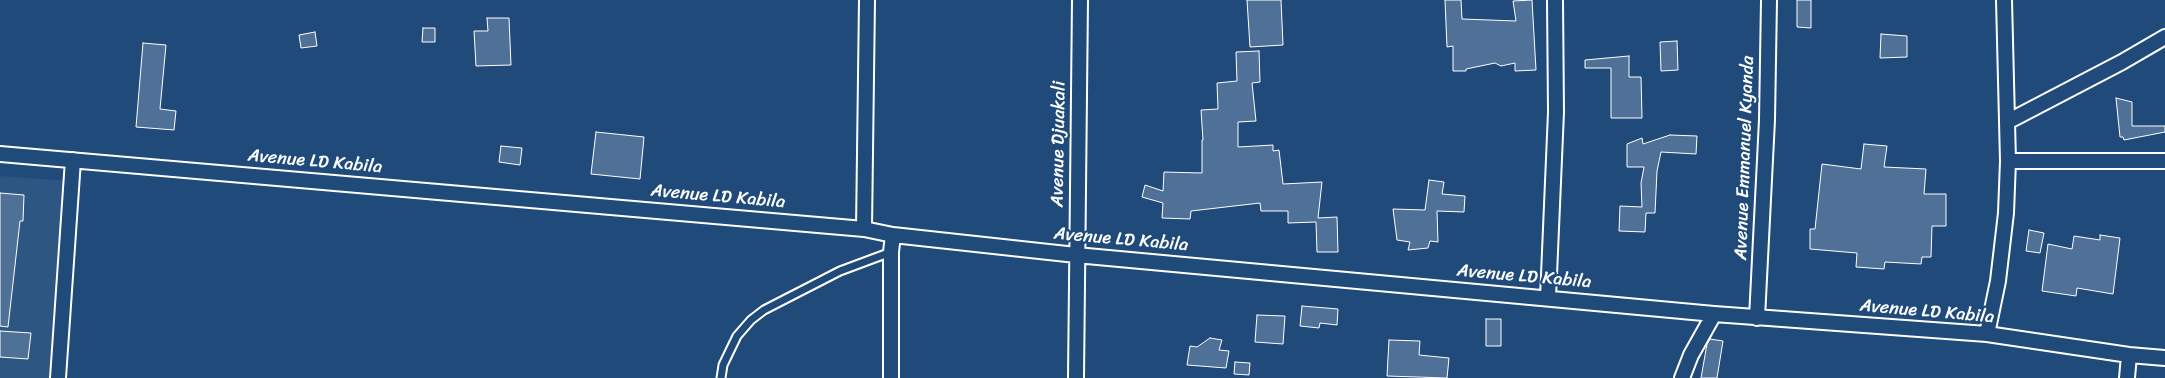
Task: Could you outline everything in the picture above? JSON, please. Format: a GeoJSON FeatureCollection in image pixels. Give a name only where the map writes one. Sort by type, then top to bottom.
{"type":"FeatureCollection","features":[{"type":"Feature","properties":{"kind":"street"},"geometry":{"type":"LineString","coordinates":[[864,229],[867,0]]}},
{"type":"Feature","properties":{"kind":"street","name":"Avenue Djuakali"},"geometry":{"type":"LineString","coordinates":[[1076,378],[1080,0]]}},
{"type":"Feature","properties":{"kind":"street"},"geometry":{"type":"LineString","coordinates":[[1548,298],[1556,112],[1555,0]]}},
{"type":"Feature","properties":{"kind":"street","name":"Avenue Emmanuel Kyanda"},"geometry":{"type":"LineString","coordinates":[[1757,318],[1767,120],[1769,0]]}},
{"type":"Feature","properties":{"kind":"street"},"geometry":{"type":"LineString","coordinates":[[1987,334],[1995,303],[2003,247],[2008,161],[2004,0]]}},
{"type":"Feature","properties":{"kind":"street"},"geometry":{"type":"LineString","coordinates":[[2007,122],[2122,62],[2165,37]]}},
{"type":"Feature","properties":{"kind":"street","name":"Avenue LD Kabila"},"geometry":{"type":"LineString","coordinates":[[0,154],[864,229],[893,235],[1076,254],[1757,318],[1987,334],[2129,355],[2165,358]]}},
{"type":"Feature","properties":{"kind":"street"},"geometry":{"type":"LineString","coordinates":[[58,378],[73,160]]}},
{"type":"Feature","properties":{"kind":"street"},"geometry":{"type":"LineString","coordinates":[[2008,161],[2165,161]]}},
{"type":"Feature","properties":{"kind":"street"},"geometry":{"type":"LineString","coordinates":[[891,378],[891,252],[893,235]]}},
{"type":"Feature","properties":{"kind":"street"},"geometry":{"type":"LineString","coordinates":[[1682,378],[1691,355],[1714,314]]}},
{"type":"Feature","properties":{"kind":"street"},"geometry":{"type":"LineString","coordinates":[[2127,378],[2129,355]]}},
{"type":"Feature","properties":{"kind":"lane"},"geometry":{"type":"LineString","coordinates":[[721,378],[724,365],[737,336],[751,320],[764,310],[840,270],[891,252]]}},
{"type":"Feature","properties":{"kind":"shaded area"},"geometry":{"type":"Polygon","coordinates":[[[0,176],[71,181],[54,378],[0,378],[0,176]]]}},
{"type":"Feature","properties":{"kind":"building"},"geometry":{"type":"Polygon","coordinates":[[[1247,0],[1281,0],[1283,45],[1250,47],[1247,0]]]}},
{"type":"Feature","properties":{"kind":"building"},"geometry":{"type":"Polygon","coordinates":[[[1445,0],[1461,0],[1462,19],[1516,21],[1513,1],[1532,0],[1536,70],[1515,71],[1515,63],[1501,66],[1495,63],[1466,69],[1466,71],[1453,71],[1453,46],[1447,47],[1445,0]]]}},
{"type":"Feature","properties":{"kind":"building"},"geometry":{"type":"Polygon","coordinates":[[[1797,0],[1811,0],[1811,28],[1797,27],[1797,0]]]}},
{"type":"Feature","properties":{"kind":"building"},"geometry":{"type":"Polygon","coordinates":[[[487,18],[509,18],[511,65],[476,66],[474,31],[488,31],[487,18]]]}},
{"type":"Feature","properties":{"kind":"building"},"geometry":{"type":"Polygon","coordinates":[[[423,28],[435,28],[435,42],[422,42],[423,28]]]}},
{"type":"Feature","properties":{"kind":"building"},"geometry":{"type":"Polygon","coordinates":[[[315,32],[317,46],[301,48],[299,35],[315,32]]]}},
{"type":"Feature","properties":{"kind":"building"},"geometry":{"type":"Polygon","coordinates":[[[1881,34],[1907,36],[1907,57],[1880,58],[1881,34]]]}},
{"type":"Feature","properties":{"kind":"building"},"geometry":{"type":"Polygon","coordinates":[[[1677,41],[1678,70],[1661,71],[1660,42],[1677,41]]]}},
{"type":"Feature","properties":{"kind":"building"},"geometry":{"type":"Polygon","coordinates":[[[143,43],[166,45],[160,109],[176,111],[174,130],[136,127],[143,43]]]}},
{"type":"Feature","properties":{"kind":"building"},"geometry":{"type":"Polygon","coordinates":[[[1259,51],[1260,82],[1252,83],[1256,121],[1238,122],[1238,147],[1273,145],[1273,151],[1279,150],[1283,184],[1322,182],[1318,218],[1337,217],[1338,252],[1317,252],[1316,222],[1288,223],[1288,211],[1261,211],[1260,203],[1191,211],[1190,219],[1162,218],[1163,203],[1142,197],[1145,185],[1163,191],[1164,172],[1202,173],[1203,140],[1201,110],[1218,109],[1217,83],[1237,81],[1236,52],[1259,51]]]}},
{"type":"Feature","properties":{"kind":"building"},"geometry":{"type":"Polygon","coordinates":[[[1629,56],[1629,77],[1641,77],[1642,118],[1611,118],[1611,68],[1585,68],[1585,60],[1629,56]]]}},
{"type":"Feature","properties":{"kind":"building"},"geometry":{"type":"Polygon","coordinates":[[[2116,98],[2132,102],[2132,126],[2165,126],[2165,132],[2124,140],[2123,137],[2120,137],[2116,98]]]}},
{"type":"Feature","properties":{"kind":"building"},"geometry":{"type":"Polygon","coordinates":[[[596,132],[644,137],[640,179],[591,174],[596,132]]]}},
{"type":"Feature","properties":{"kind":"building"},"geometry":{"type":"Polygon","coordinates":[[[1670,135],[1697,136],[1696,154],[1661,152],[1657,171],[1655,213],[1646,213],[1645,232],[1619,231],[1620,206],[1642,207],[1641,183],[1644,167],[1627,167],[1627,144],[1642,138],[1643,144],[1670,135]]]}},
{"type":"Feature","properties":{"kind":"building"},"geometry":{"type":"Polygon","coordinates":[[[1864,144],[1887,146],[1884,167],[1926,169],[1924,194],[1946,194],[1946,226],[1932,226],[1931,257],[1922,257],[1921,264],[1885,262],[1884,269],[1856,267],[1857,253],[1810,249],[1810,229],[1815,229],[1822,164],[1861,169],[1864,144]]]}},
{"type":"Feature","properties":{"kind":"building"},"geometry":{"type":"Polygon","coordinates":[[[501,146],[522,148],[520,165],[499,162],[501,146]]]}},
{"type":"Feature","properties":{"kind":"building"},"geometry":{"type":"Polygon","coordinates":[[[1429,180],[1444,182],[1442,194],[1465,196],[1464,212],[1437,211],[1438,242],[1430,241],[1428,248],[1408,250],[1410,242],[1397,240],[1393,209],[1425,210],[1429,180]]]}},
{"type":"Feature","properties":{"kind":"building"},"geometry":{"type":"Polygon","coordinates":[[[0,193],[24,195],[23,221],[20,221],[8,327],[0,326],[0,193]]]}},
{"type":"Feature","properties":{"kind":"building"},"geometry":{"type":"Polygon","coordinates":[[[2029,230],[2044,233],[2040,253],[2026,251],[2029,230]]]}},
{"type":"Feature","properties":{"kind":"building"},"geometry":{"type":"Polygon","coordinates":[[[2100,235],[2120,238],[2113,294],[2077,288],[2076,296],[2042,291],[2048,244],[2072,249],[2074,236],[2100,240],[2100,235]]]}},
{"type":"Feature","properties":{"kind":"building"},"geometry":{"type":"Polygon","coordinates":[[[1302,306],[1338,309],[1337,325],[1320,323],[1319,328],[1300,326],[1302,306]]]}},
{"type":"Feature","properties":{"kind":"building"},"geometry":{"type":"Polygon","coordinates":[[[1257,315],[1285,316],[1283,344],[1255,342],[1257,315]]]}},
{"type":"Feature","properties":{"kind":"building"},"geometry":{"type":"Polygon","coordinates":[[[1486,319],[1501,319],[1501,346],[1486,346],[1486,319]]]}},
{"type":"Feature","properties":{"kind":"building"},"geometry":{"type":"Polygon","coordinates":[[[0,331],[31,333],[28,359],[0,357],[0,331]]]}},
{"type":"Feature","properties":{"kind":"building"},"geometry":{"type":"Polygon","coordinates":[[[1210,338],[1222,340],[1219,350],[1229,351],[1226,368],[1187,365],[1190,346],[1197,347],[1210,338]]]}},
{"type":"Feature","properties":{"kind":"building"},"geometry":{"type":"Polygon","coordinates":[[[1710,339],[1723,341],[1717,378],[1701,378],[1707,344],[1710,339]]]}},
{"type":"Feature","properties":{"kind":"building"},"geometry":{"type":"Polygon","coordinates":[[[1389,340],[1420,341],[1419,355],[1449,358],[1447,378],[1387,376],[1389,340]]]}},
{"type":"Feature","properties":{"kind":"building"},"geometry":{"type":"Polygon","coordinates":[[[1235,362],[1250,363],[1249,375],[1234,374],[1235,362]]]}}]}
